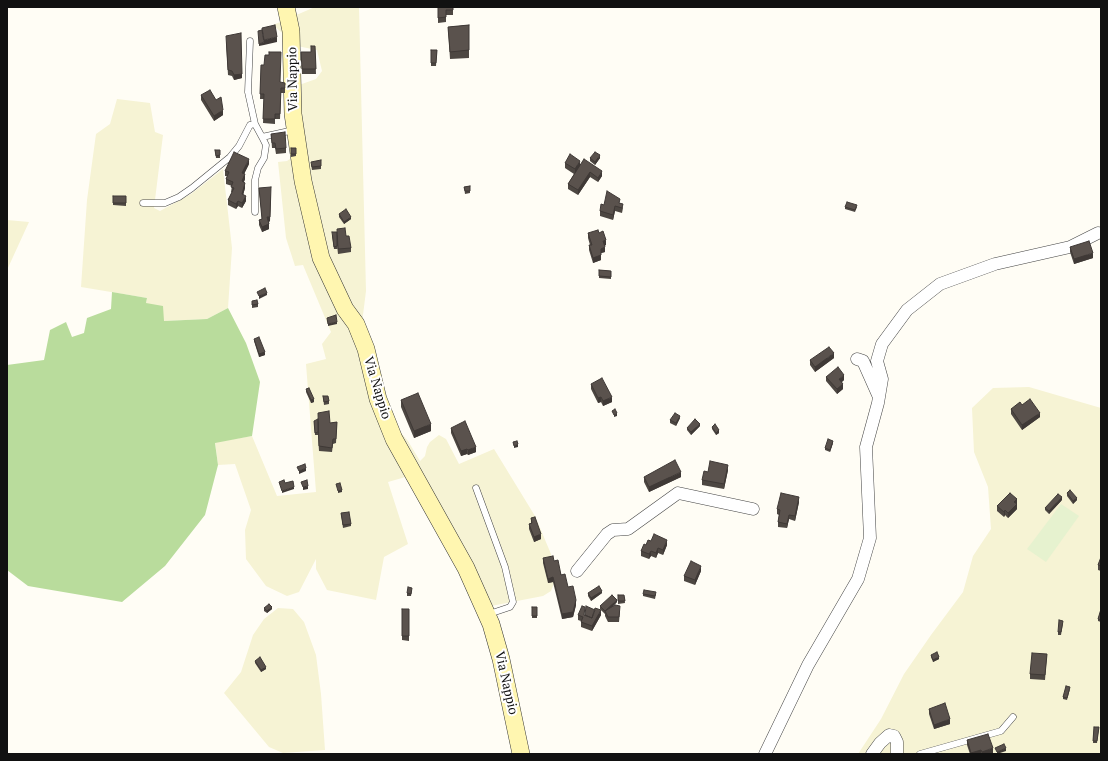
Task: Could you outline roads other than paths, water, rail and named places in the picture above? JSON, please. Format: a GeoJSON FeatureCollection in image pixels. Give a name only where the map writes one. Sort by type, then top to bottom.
{"type":"FeatureCollection","features":[{"type":"Feature","properties":{"kind":"street","name":"Via Nappio"},"geometry":{"type":"LineString","coordinates":[[286,7],[292,31],[293,114],[295,130],[303,182],[321,258],[345,309],[356,324],[366,349],[378,399],[394,439],[466,568],[487,615],[501,659],[521,754]]}},
{"type":"Feature","properties":{"kind":"street"},"geometry":{"type":"LineString","coordinates":[[765,754],[808,666],[858,580],[870,538],[866,447],[879,397],[882,378],[877,362],[882,344],[907,310],[940,284],[995,264],[1070,247],[1098,233]]}},
{"type":"Feature","properties":{"kind":"street"},"geometry":{"type":"LineString","coordinates":[[856,359],[863,361],[879,397]]}},
{"type":"Feature","properties":{"kind":"street"},"geometry":{"type":"LineString","coordinates":[[577,570],[607,534],[613,530],[628,529],[678,493],[752,509]]}},
{"type":"Feature","properties":{"kind":"street"},"geometry":{"type":"LineString","coordinates":[[872,754],[889,735],[894,736],[897,742],[897,754]]}},
{"type":"Feature","properties":{"kind":"lane"},"geometry":{"type":"LineString","coordinates":[[250,41],[248,92],[255,124],[266,145],[264,158],[258,168],[255,180],[255,212]]}},
{"type":"Feature","properties":{"kind":"lane"},"geometry":{"type":"LineString","coordinates":[[143,203],[165,204],[180,197],[230,157],[239,146],[250,125],[255,124]]}},
{"type":"Feature","properties":{"kind":"lane"},"geometry":{"type":"LineString","coordinates":[[262,137],[295,130]]}},
{"type":"Feature","properties":{"kind":"lane"},"geometry":{"type":"LineString","coordinates":[[476,488],[505,567],[512,602],[510,607],[487,615]]}},
{"type":"Feature","properties":{"kind":"lane"},"geometry":{"type":"LineString","coordinates":[[920,754],[1001,731],[1013,717]]}}]}
